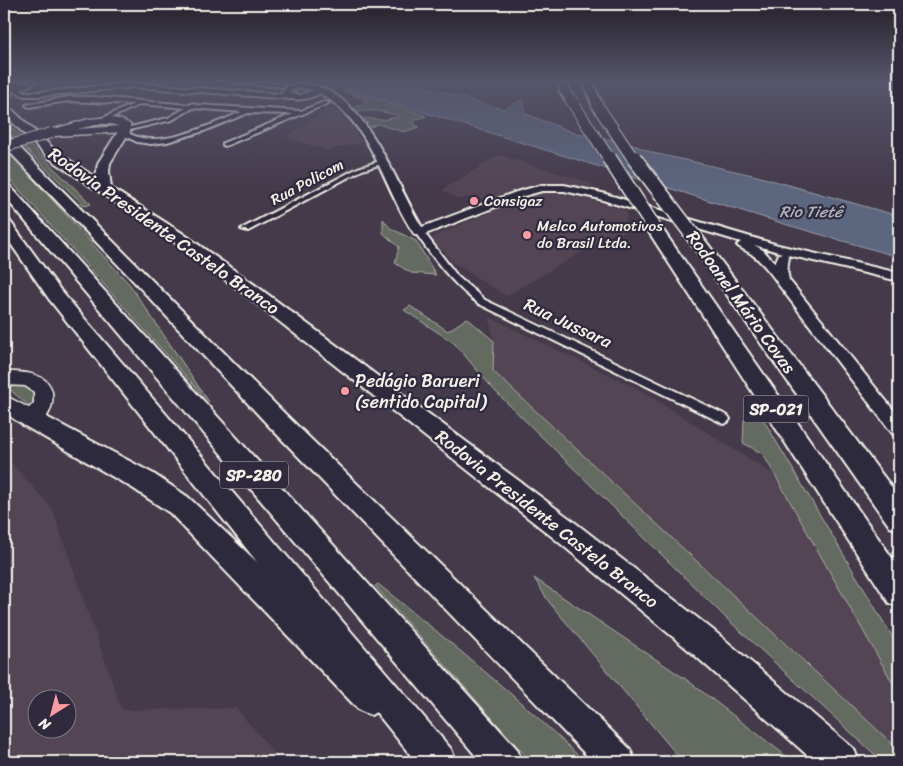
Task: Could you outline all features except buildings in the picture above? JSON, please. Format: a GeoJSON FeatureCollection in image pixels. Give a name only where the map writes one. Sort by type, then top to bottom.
{"type":"FeatureCollection","features":[{"type":"Feature","properties":{"kind":"highway","name":"Rodovia Presidente Castelo Branco"},"geometry":{"type":"LineString","coordinates":[[19,118],[53,154],[105,191],[169,231],[237,280],[564,530],[702,641],[841,762]]}},
{"type":"Feature","properties":{"kind":"highway","name":"Rodoanel Mário Covas"},"geometry":{"type":"LineString","coordinates":[[586,118],[653,226],[899,593]]}},
{"type":"Feature","properties":{"kind":"highway","name":"Rodoanel Mário Covas"},"geometry":{"type":"LineString","coordinates":[[606,118],[634,159],[703,234],[899,518]]}},
{"type":"Feature","properties":{"kind":"highway"},"geometry":{"type":"LineString","coordinates":[[105,191],[102,171],[104,163],[126,129]]}},
{"type":"Feature","properties":{"kind":"highway","name":"Rodovia Presidente Castelo Branco"},"geometry":{"type":"LineString","coordinates":[[4,139],[130,266],[276,419],[617,762]]}},
{"type":"Feature","properties":{"kind":"highway","name":"SP-280"},"geometry":{"type":"LineString","coordinates":[[4,188],[504,762]]}},
{"type":"Feature","properties":{"kind":"highway"},"geometry":{"type":"LineString","coordinates":[[4,208],[98,295]]}},
{"type":"Feature","properties":{"kind":"highway"},"geometry":{"type":"LineString","coordinates":[[4,222],[55,295],[438,762]]}},
{"type":"Feature","properties":{"kind":"highway"},"geometry":{"type":"LineString","coordinates":[[31,419],[143,481],[179,505],[211,535],[338,667],[438,762]]}},
{"type":"Feature","properties":{"kind":"main road","name":"Rua Jussara"},"geometry":{"type":"LineString","coordinates":[[356,118],[364,126],[409,218],[419,232]]}},
{"type":"Feature","properties":{"kind":"main road"},"geometry":{"type":"LineString","coordinates":[[4,147],[100,121],[121,122],[126,126],[126,129],[78,128]]}},
{"type":"Feature","properties":{"kind":"main road"},"geometry":{"type":"LineString","coordinates":[[419,232],[520,194],[551,188],[577,190],[598,195],[703,234],[770,251],[817,257],[899,277]]}},
{"type":"Feature","properties":{"kind":"main road"},"geometry":{"type":"LineString","coordinates":[[770,251],[788,288],[899,429]]}},
{"type":"Feature","properties":{"kind":"main road"},"geometry":{"type":"LineString","coordinates":[[770,251],[767,263],[780,274]]}},
{"type":"Feature","properties":{"kind":"main road"},"geometry":{"type":"LineString","coordinates":[[4,378],[26,379],[36,383],[43,389],[45,395],[42,406],[31,419],[4,402]]}},
{"type":"Feature","properties":{"kind":"street"},"geometry":{"type":"LineString","coordinates":[[100,121],[107,118]]}},
{"type":"Feature","properties":{"kind":"street"},"geometry":{"type":"LineString","coordinates":[[167,118],[126,129],[129,138],[141,142],[155,142],[204,128],[231,118]]}},
{"type":"Feature","properties":{"kind":"street"},"geometry":{"type":"LineString","coordinates":[[225,144],[290,118]]}},
{"type":"Feature","properties":{"kind":"street","name":"Rua Policom"},"geometry":{"type":"LineString","coordinates":[[245,229],[360,169],[383,162]]}},
{"type":"Feature","properties":{"kind":"street","name":"Rua Jussara"},"geometry":{"type":"LineString","coordinates":[[419,232],[447,271],[458,283],[482,302],[724,419]]}},
{"type":"Feature","properties":{"kind":"shaded area"},"geometry":{"type":"Polygon","coordinates":[[[317,118],[348,118],[362,144],[344,146],[327,151],[285,137],[317,118]]]}},
{"type":"Feature","properties":{"kind":"shaded area"},"geometry":{"type":"Polygon","coordinates":[[[499,155],[591,183],[592,189],[547,184],[510,192],[487,202],[475,196],[458,199],[442,190],[499,155]]]}},
{"type":"Feature","properties":{"kind":"shaded area"},"geometry":{"type":"Polygon","coordinates":[[[553,192],[576,195],[627,211],[625,233],[615,233],[506,296],[452,262],[444,251],[438,251],[432,240],[434,236],[532,194],[553,192]]]}},
{"type":"Feature","properties":{"kind":"shaded area"},"geometry":{"type":"Polygon","coordinates":[[[489,317],[642,391],[773,474],[899,688],[899,750],[493,371],[494,341],[489,317]]]}},
{"type":"Feature","properties":{"kind":"shaded area"},"geometry":{"type":"Polygon","coordinates":[[[4,455],[52,508],[122,710],[236,708],[282,762],[4,762],[4,455]]]}},
{"type":"Feature","properties":{"kind":"green space"},"geometry":{"type":"Polygon","coordinates":[[[364,118],[381,120],[394,118],[421,118],[415,120],[414,124],[419,127],[404,132],[378,124],[371,127],[364,118]]]}},
{"type":"Feature","properties":{"kind":"green space"},"geometry":{"type":"Polygon","coordinates":[[[4,120],[91,204],[85,206],[4,128],[4,120]]]}},
{"type":"Feature","properties":{"kind":"green space"},"geometry":{"type":"Polygon","coordinates":[[[4,147],[130,285],[209,402],[4,173],[4,147]]]}},
{"type":"Feature","properties":{"kind":"green space"},"geometry":{"type":"Polygon","coordinates":[[[383,219],[390,228],[416,241],[436,275],[411,273],[395,263],[399,247],[383,233],[383,219]]]}},
{"type":"Feature","properties":{"kind":"green space"},"geometry":{"type":"Polygon","coordinates":[[[410,306],[448,331],[467,318],[494,341],[493,371],[899,750],[899,762],[883,762],[726,618],[495,391],[454,343],[404,310],[410,306]]]}},
{"type":"Feature","properties":{"kind":"green space"},"geometry":{"type":"Polygon","coordinates":[[[18,385],[32,388],[37,397],[30,407],[7,387],[18,385]]]}},
{"type":"Feature","properties":{"kind":"green space"},"geometry":{"type":"Polygon","coordinates":[[[757,409],[899,648],[899,694],[763,454],[743,443],[744,420],[757,409]]]}},
{"type":"Feature","properties":{"kind":"green space"},"geometry":{"type":"Polygon","coordinates":[[[534,578],[687,680],[794,762],[683,762],[549,602],[534,578]]]}},
{"type":"Feature","properties":{"kind":"green space"},"geometry":{"type":"Polygon","coordinates":[[[378,584],[457,648],[585,762],[531,762],[375,586],[378,584]]]}},
{"type":"Feature","properties":{"kind":"water","name":"Rio Tietê"},"geometry":{"type":"Polygon","coordinates":[[[441,118],[536,118],[577,134],[604,138],[634,145],[653,153],[753,175],[899,216],[899,257],[791,226],[441,118]]]}},
{"type":"Feature","properties":{"kind":"place","name":"Consigaz"},"geometry":{"type":"Point","coordinates":[474,201]}},
{"type":"Feature","properties":{"kind":"place","name":"Melco Automotivos do Brasil Ltda."},"geometry":{"type":"Point","coordinates":[527,235]}},
{"type":"Feature","properties":{"kind":"place","name":"Pedágio Barueri (sentido Capital)"},"geometry":{"type":"Point","coordinates":[345,391]}}]}
